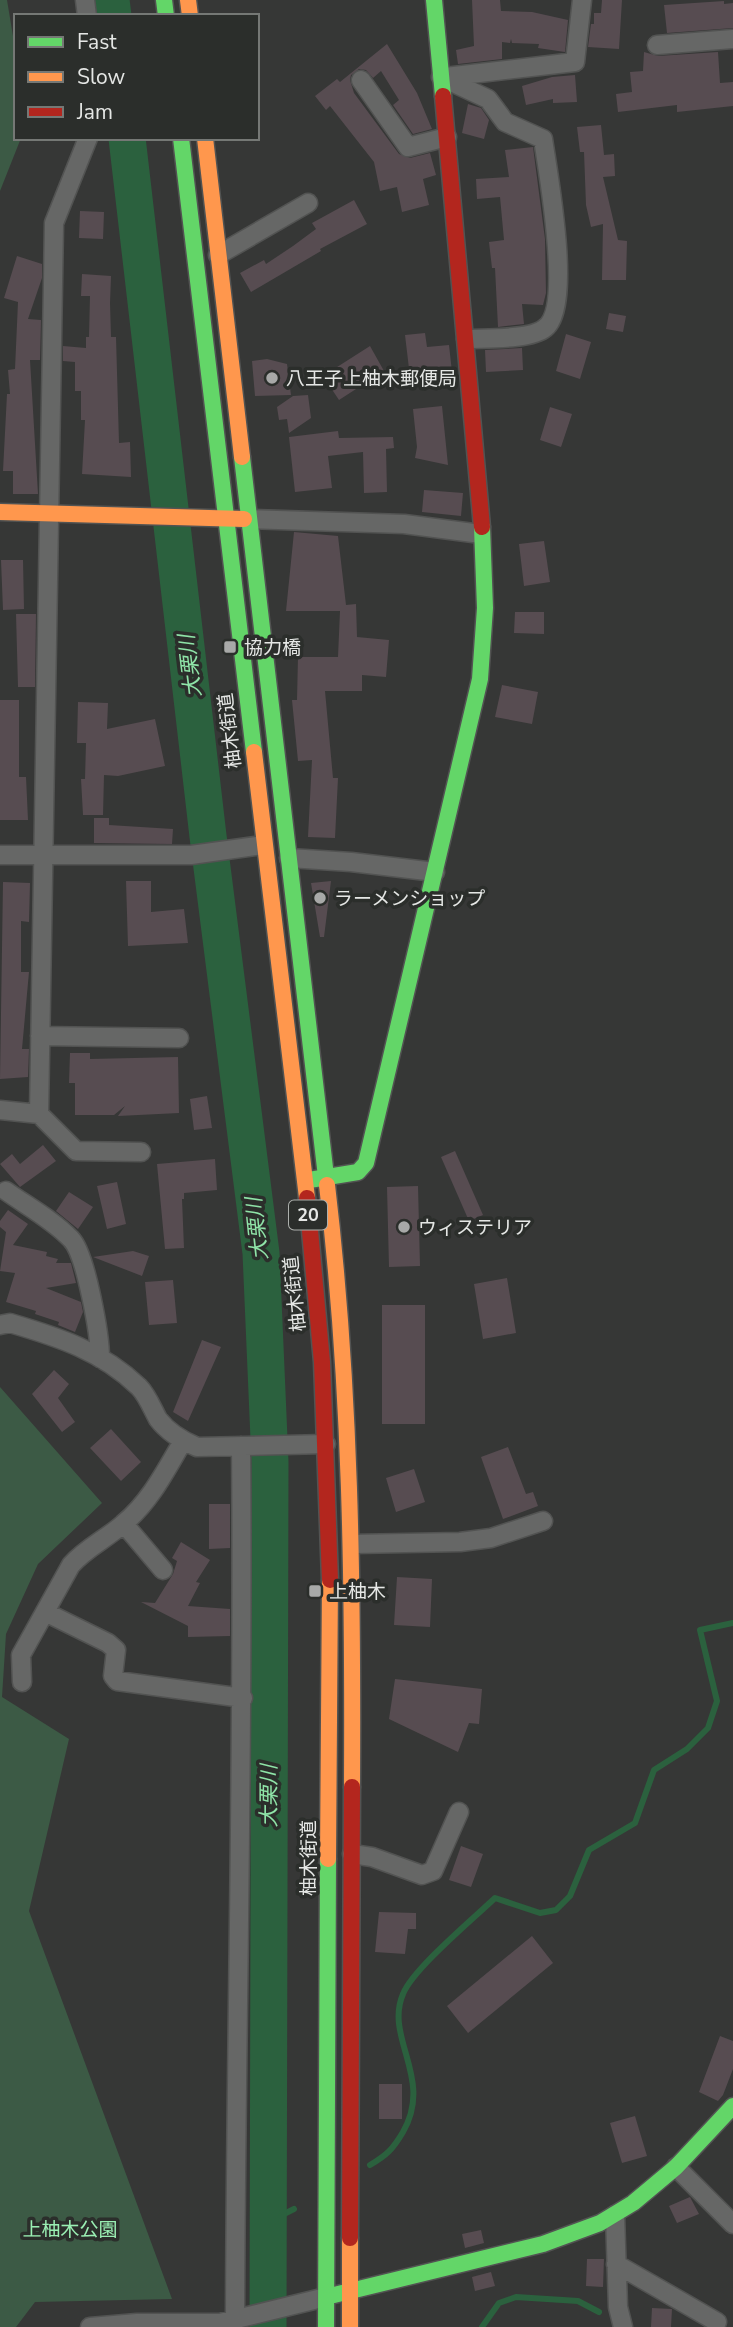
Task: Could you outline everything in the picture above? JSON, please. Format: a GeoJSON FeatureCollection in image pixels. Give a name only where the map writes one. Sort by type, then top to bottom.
{"type":"FeatureCollection","features":[{"type":"Feature","properties":{"kind":"main road"},"geometry":{"type":"LineString","coordinates":[[304,1180],[358,1172],[366,1163],[480,681],[485,604],[481,534],[466,339],[434,0]]}},
{"type":"Feature","properties":{"kind":"main road","name":"柚木街道"},"geometry":{"type":"LineString","coordinates":[[181,140],[304,1180],[322,1362],[330,1555],[326,2327]]}},
{"type":"Feature","properties":{"kind":"main road","name":"20"},"geometry":{"type":"LineString","coordinates":[[205,140],[345,1366],[353,1544],[350,2327]]}},
{"type":"Feature","properties":{"kind":"main road"},"geometry":{"type":"LineString","coordinates":[[0,512],[250,519]]}},
{"type":"Feature","properties":{"kind":"main road"},"geometry":{"type":"LineString","coordinates":[[326,2297],[543,2244],[581,2232],[615,2215],[676,2167],[733,2106]]}},
{"type":"Feature","properties":{"kind":"street"},"geometry":{"type":"LineString","coordinates":[[442,78],[575,62],[582,0]]}},
{"type":"Feature","properties":{"kind":"street"},"geometry":{"type":"LineString","coordinates":[[657,45],[733,38]]}},
{"type":"Feature","properties":{"kind":"street"},"geometry":{"type":"LineString","coordinates":[[442,78],[488,99],[506,122],[543,139],[559,262],[554,316],[547,328],[534,334],[466,339]]}},
{"type":"Feature","properties":{"kind":"street"},"geometry":{"type":"LineString","coordinates":[[361,80],[408,147],[447,137]]}},
{"type":"Feature","properties":{"kind":"street"},"geometry":{"type":"LineString","coordinates":[[39,1114],[54,223],[87,140]]}},
{"type":"Feature","properties":{"kind":"street"},"geometry":{"type":"LineString","coordinates":[[218,256],[308,203]]}},
{"type":"Feature","properties":{"kind":"street"},"geometry":{"type":"LineString","coordinates":[[250,519],[404,524],[481,534]]}},
{"type":"Feature","properties":{"kind":"street"},"geometry":{"type":"LineString","coordinates":[[0,855],[191,855],[263,845]]}},
{"type":"Feature","properties":{"kind":"street"},"geometry":{"type":"LineString","coordinates":[[289,859],[351,862],[435,872]]}},
{"type":"Feature","properties":{"kind":"street"},"geometry":{"type":"LineString","coordinates":[[40,1036],[179,1038]]}},
{"type":"Feature","properties":{"kind":"street"},"geometry":{"type":"LineString","coordinates":[[0,1110],[39,1114],[76,1151],[141,1152]]}},
{"type":"Feature","properties":{"kind":"street"},"geometry":{"type":"LineString","coordinates":[[6,1191],[73,1240],[80,1255],[100,1337],[100,1358]]}},
{"type":"Feature","properties":{"kind":"street"},"geometry":{"type":"LineString","coordinates":[[0,1325],[10,1323],[77,1343],[141,1389],[160,1422],[183,1441],[197,1447],[326,1444]]}},
{"type":"Feature","properties":{"kind":"street"},"geometry":{"type":"LineString","coordinates":[[22,1682],[21,1655],[62,1580],[82,1553],[124,1524],[157,1487],[183,1441]]}},
{"type":"Feature","properties":{"kind":"street"},"geometry":{"type":"LineString","coordinates":[[230,2322],[243,1698],[245,1446]]}},
{"type":"Feature","properties":{"kind":"street"},"geometry":{"type":"LineString","coordinates":[[353,1544],[460,1542],[491,1538],[543,1521]]}},
{"type":"Feature","properties":{"kind":"street"},"geometry":{"type":"LineString","coordinates":[[124,1524],[163,1570]]}},
{"type":"Feature","properties":{"kind":"street"},"geometry":{"type":"LineString","coordinates":[[45,1612],[108,1643],[116,1650],[113,1676],[117,1681],[243,1698]]}},
{"type":"Feature","properties":{"kind":"street"},"geometry":{"type":"LineString","coordinates":[[352,1854],[372,1857],[422,1875],[433,1871],[459,1812]]}},
{"type":"Feature","properties":{"kind":"street"},"geometry":{"type":"LineString","coordinates":[[676,2167],[733,2224]]}},
{"type":"Feature","properties":{"kind":"street"},"geometry":{"type":"LineString","coordinates":[[615,2215],[618,2307],[623,2327]]}},
{"type":"Feature","properties":{"kind":"street"},"geometry":{"type":"LineString","coordinates":[[616,2263],[717,2322]]}},
{"type":"Feature","properties":{"kind":"street"},"geometry":{"type":"LineString","coordinates":[[90,2327],[137,2323],[230,2322],[326,2297]]}},
{"type":"Feature","properties":{"kind":"green space"},"geometry":{"type":"Polygon","coordinates":[[[0,0],[7,0],[14,42],[14,140],[20,140],[0,191],[0,0]]]}},
{"type":"Feature","properties":{"kind":"green space","name":"上柚木公園"},"geometry":{"type":"Polygon","coordinates":[[[0,1387],[102,1503],[38,1564],[6,1634],[2,1697],[69,1739],[29,1911],[172,2299],[35,2302],[16,2327],[0,2327],[0,1387]]]}},
{"type":"Feature","properties":{"kind":"building"},"geometry":{"type":"Polygon","coordinates":[[[472,0],[500,0],[501,11],[532,12],[568,20],[565,52],[538,48],[539,44],[512,43],[511,39],[510,43],[502,42],[502,59],[458,64],[456,50],[474,46],[472,0]]]}},
{"type":"Feature","properties":{"kind":"building"},"geometry":{"type":"Polygon","coordinates":[[[602,0],[622,0],[619,49],[588,47],[594,13],[601,13],[602,0]]]}},
{"type":"Feature","properties":{"kind":"building"},"geometry":{"type":"Polygon","coordinates":[[[724,1],[724,4],[733,3],[733,28],[667,33],[664,5],[724,1]]]}},
{"type":"Feature","properties":{"kind":"building"},"geometry":{"type":"Polygon","coordinates":[[[387,44],[417,93],[432,129],[413,134],[393,105],[399,100],[381,71],[373,78],[366,70],[359,69],[351,75],[350,80],[354,93],[399,154],[410,158],[430,153],[436,175],[423,179],[429,205],[402,212],[397,187],[380,191],[374,162],[330,106],[326,110],[315,96],[337,79],[340,82],[387,44]]]}},
{"type":"Feature","properties":{"kind":"building"},"geometry":{"type":"Polygon","coordinates":[[[644,52],[658,56],[718,52],[720,83],[733,82],[733,106],[677,112],[677,105],[618,112],[616,94],[632,92],[630,72],[643,71],[644,52]]]}},
{"type":"Feature","properties":{"kind":"building"},"geometry":{"type":"Polygon","coordinates":[[[575,75],[577,102],[553,103],[553,99],[526,105],[522,86],[552,77],[575,75]]]}},
{"type":"Feature","properties":{"kind":"building"},"geometry":{"type":"Polygon","coordinates":[[[468,104],[481,108],[489,120],[484,139],[462,133],[468,104]]]}},
{"type":"Feature","properties":{"kind":"building"},"geometry":{"type":"Polygon","coordinates":[[[601,125],[604,155],[614,154],[615,176],[603,177],[618,240],[627,241],[626,280],[602,280],[603,224],[591,227],[586,205],[584,152],[580,152],[577,127],[601,125]]]}},
{"type":"Feature","properties":{"kind":"building"},"geometry":{"type":"Polygon","coordinates":[[[533,147],[545,239],[546,293],[543,305],[522,304],[524,324],[498,327],[495,268],[492,268],[489,242],[504,240],[500,197],[477,199],[476,179],[509,177],[505,150],[533,147]]]}},
{"type":"Feature","properties":{"kind":"building"},"geometry":{"type":"Polygon","coordinates":[[[354,200],[367,224],[320,249],[321,251],[251,292],[240,273],[264,260],[266,264],[316,229],[312,223],[354,200]]]}},
{"type":"Feature","properties":{"kind":"building"},"geometry":{"type":"Polygon","coordinates":[[[80,211],[104,212],[103,239],[79,238],[80,211]]]}},
{"type":"Feature","properties":{"kind":"building"},"geometry":{"type":"Polygon","coordinates":[[[17,256],[42,264],[42,278],[28,319],[41,320],[40,360],[30,360],[38,494],[13,494],[13,471],[3,471],[7,394],[10,394],[8,370],[15,369],[18,302],[4,298],[17,256]]]}},
{"type":"Feature","properties":{"kind":"building"},"geometry":{"type":"Polygon","coordinates":[[[82,274],[111,276],[111,337],[116,337],[119,443],[130,442],[131,477],[82,474],[85,420],[81,420],[81,391],[75,391],[75,362],[63,361],[63,346],[86,348],[86,337],[89,337],[90,296],[81,296],[82,274]]]}},
{"type":"Feature","properties":{"kind":"building"},"geometry":{"type":"Polygon","coordinates":[[[609,313],[626,316],[623,332],[606,329],[609,313]]]}},
{"type":"Feature","properties":{"kind":"building"},"geometry":{"type":"Polygon","coordinates":[[[425,333],[427,347],[449,345],[452,372],[410,377],[405,335],[425,333]]]}},
{"type":"Feature","properties":{"kind":"building"},"geometry":{"type":"Polygon","coordinates":[[[566,334],[591,342],[580,379],[556,371],[566,334]]]}},
{"type":"Feature","properties":{"kind":"building"},"geometry":{"type":"Polygon","coordinates":[[[370,346],[384,371],[339,400],[323,376],[370,346]]]}},
{"type":"Feature","properties":{"kind":"building"},"geometry":{"type":"Polygon","coordinates":[[[522,348],[523,370],[486,372],[485,350],[522,348]]]}},
{"type":"Feature","properties":{"kind":"building"},"geometry":{"type":"Polygon","coordinates":[[[267,359],[287,364],[291,395],[255,396],[252,361],[267,359]]]}},
{"type":"Feature","properties":{"kind":"building"},"geometry":{"type":"Polygon","coordinates":[[[308,395],[311,418],[289,433],[287,419],[279,420],[277,407],[293,396],[308,395]]]}},
{"type":"Feature","properties":{"kind":"building"},"geometry":{"type":"Polygon","coordinates":[[[442,406],[448,465],[415,458],[417,447],[413,409],[442,406]]]}},
{"type":"Feature","properties":{"kind":"building"},"geometry":{"type":"Polygon","coordinates":[[[550,407],[572,414],[561,447],[540,440],[550,407]]]}},
{"type":"Feature","properties":{"kind":"building"},"geometry":{"type":"Polygon","coordinates":[[[338,431],[339,438],[393,437],[394,448],[386,449],[387,492],[364,493],[363,452],[328,456],[332,488],[295,492],[289,437],[338,431]]]}},
{"type":"Feature","properties":{"kind":"building"},"geometry":{"type":"Polygon","coordinates":[[[424,490],[463,493],[461,516],[422,512],[424,490]]]}},
{"type":"Feature","properties":{"kind":"building"},"geometry":{"type":"Polygon","coordinates":[[[294,532],[338,536],[346,605],[356,604],[357,637],[389,640],[386,677],[362,675],[362,691],[325,691],[333,778],[338,778],[335,838],[308,837],[312,760],[298,761],[292,700],[297,700],[298,657],[338,657],[340,611],[286,611],[294,532]]]}},
{"type":"Feature","properties":{"kind":"building"},"geometry":{"type":"Polygon","coordinates":[[[544,541],[550,582],[524,586],[519,544],[544,541]]]}},
{"type":"Feature","properties":{"kind":"building"},"geometry":{"type":"Polygon","coordinates":[[[1,560],[23,560],[24,609],[3,610],[1,560]]]}},
{"type":"Feature","properties":{"kind":"building"},"geometry":{"type":"Polygon","coordinates":[[[515,612],[544,612],[544,634],[514,633],[515,612]]]}},
{"type":"Feature","properties":{"kind":"building"},"geometry":{"type":"Polygon","coordinates":[[[16,614],[36,614],[35,687],[18,687],[16,614]]]}},
{"type":"Feature","properties":{"kind":"building"},"geometry":{"type":"Polygon","coordinates":[[[502,685],[538,692],[532,724],[495,717],[502,685]]]}},
{"type":"Feature","properties":{"kind":"building"},"geometry":{"type":"Polygon","coordinates":[[[0,700],[19,700],[19,777],[26,777],[28,820],[0,820],[0,700]]]}},
{"type":"Feature","properties":{"kind":"building"},"geometry":{"type":"Polygon","coordinates":[[[78,702],[108,703],[107,729],[155,719],[165,766],[118,776],[104,775],[103,815],[83,815],[81,779],[85,779],[86,743],[77,743],[78,702]]]}},
{"type":"Feature","properties":{"kind":"building"},"geometry":{"type":"Polygon","coordinates":[[[94,818],[109,818],[109,825],[173,829],[172,844],[94,843],[94,818]]]}},
{"type":"Feature","properties":{"kind":"building"},"geometry":{"type":"Polygon","coordinates":[[[126,881],[151,881],[151,912],[184,909],[188,943],[128,946],[126,881]]]}},
{"type":"Feature","properties":{"kind":"building"},"geometry":{"type":"Polygon","coordinates":[[[331,881],[324,937],[320,937],[311,883],[331,881]]]}},
{"type":"Feature","properties":{"kind":"building"},"geometry":{"type":"Polygon","coordinates":[[[3,882],[30,883],[29,922],[21,921],[21,972],[29,972],[22,1049],[29,1049],[28,1077],[0,1079],[3,882]]]}},
{"type":"Feature","properties":{"kind":"building"},"geometry":{"type":"Polygon","coordinates":[[[70,1053],[90,1053],[90,1059],[178,1057],[179,1113],[118,1116],[125,1106],[114,1115],[75,1115],[75,1083],[69,1083],[70,1053]]]}},
{"type":"Feature","properties":{"kind":"building"},"geometry":{"type":"Polygon","coordinates":[[[207,1096],[212,1128],[194,1130],[190,1099],[207,1096]]]}},
{"type":"Feature","properties":{"kind":"building"},"geometry":{"type":"Polygon","coordinates":[[[43,1145],[56,1161],[20,1187],[0,1164],[12,1154],[20,1164],[43,1145]]]}},
{"type":"Feature","properties":{"kind":"building"},"geometry":{"type":"Polygon","coordinates":[[[455,1151],[483,1215],[469,1221],[441,1157],[455,1151]]]}},
{"type":"Feature","properties":{"kind":"building"},"geometry":{"type":"Polygon","coordinates":[[[215,1159],[217,1190],[184,1193],[184,1248],[165,1249],[157,1164],[215,1159]]]}},
{"type":"Feature","properties":{"kind":"building"},"geometry":{"type":"Polygon","coordinates":[[[117,1182],[126,1224],[107,1229],[97,1186],[117,1182]]]}},
{"type":"Feature","properties":{"kind":"building","name":"ウィステリア"},"geometry":{"type":"Polygon","coordinates":[[[418,1186],[420,1266],[389,1267],[387,1187],[418,1186]]]}},
{"type":"Feature","properties":{"kind":"building"},"geometry":{"type":"Polygon","coordinates":[[[69,1192],[93,1207],[78,1229],[56,1211],[69,1192]]]}},
{"type":"Feature","properties":{"kind":"building"},"geometry":{"type":"Polygon","coordinates":[[[8,1210],[28,1224],[13,1245],[47,1252],[46,1256],[58,1259],[56,1263],[71,1263],[76,1283],[46,1288],[81,1302],[83,1312],[75,1332],[58,1325],[59,1322],[35,1314],[36,1311],[6,1302],[15,1273],[0,1271],[6,1232],[0,1227],[0,1221],[8,1210]]]}},
{"type":"Feature","properties":{"kind":"building"},"geometry":{"type":"Polygon","coordinates":[[[133,1251],[149,1256],[142,1276],[93,1257],[133,1251]]]}},
{"type":"Feature","properties":{"kind":"building"},"geometry":{"type":"Polygon","coordinates":[[[507,1278],[516,1333],[483,1339],[474,1284],[507,1278]]]}},
{"type":"Feature","properties":{"kind":"building"},"geometry":{"type":"Polygon","coordinates":[[[173,1280],[177,1323],[149,1325],[145,1282],[173,1280]]]}},
{"type":"Feature","properties":{"kind":"building"},"geometry":{"type":"Polygon","coordinates":[[[382,1305],[425,1305],[425,1424],[382,1424],[382,1305]]]}},
{"type":"Feature","properties":{"kind":"building"},"geometry":{"type":"Polygon","coordinates":[[[202,1340],[221,1347],[188,1421],[173,1412],[202,1340]]]}},
{"type":"Feature","properties":{"kind":"building"},"geometry":{"type":"Polygon","coordinates":[[[54,1370],[69,1384],[58,1398],[75,1422],[62,1432],[32,1394],[54,1370]]]}},
{"type":"Feature","properties":{"kind":"building"},"geometry":{"type":"Polygon","coordinates":[[[111,1429],[141,1462],[121,1481],[90,1448],[111,1429]]]}},
{"type":"Feature","properties":{"kind":"building"},"geometry":{"type":"Polygon","coordinates":[[[508,1447],[526,1494],[533,1492],[538,1506],[503,1519],[481,1457],[508,1447]]]}},
{"type":"Feature","properties":{"kind":"building"},"geometry":{"type":"Polygon","coordinates":[[[414,1469],[425,1502],[396,1512],[386,1478],[414,1469]]]}},
{"type":"Feature","properties":{"kind":"building"},"geometry":{"type":"Polygon","coordinates":[[[209,1504],[230,1504],[230,1548],[209,1549],[209,1504]]]}},
{"type":"Feature","properties":{"kind":"building"},"geometry":{"type":"Polygon","coordinates":[[[181,1542],[210,1560],[196,1582],[200,1583],[188,1606],[230,1609],[230,1636],[188,1637],[188,1626],[141,1602],[155,1603],[173,1574],[177,1561],[172,1558],[181,1542]]]}},
{"type":"Feature","properties":{"kind":"building"},"geometry":{"type":"Polygon","coordinates":[[[397,1577],[432,1579],[430,1627],[394,1625],[397,1577]]]}},
{"type":"Feature","properties":{"kind":"building"},"geometry":{"type":"Polygon","coordinates":[[[395,1679],[482,1689],[479,1724],[469,1723],[458,1752],[389,1719],[395,1679]]]}},
{"type":"Feature","properties":{"kind":"building"},"geometry":{"type":"Polygon","coordinates":[[[461,1846],[483,1854],[471,1887],[449,1880],[461,1846]]]}},
{"type":"Feature","properties":{"kind":"building"},"geometry":{"type":"Polygon","coordinates":[[[379,1912],[416,1913],[416,1929],[408,1929],[405,1954],[375,1952],[379,1912]]]}},
{"type":"Feature","properties":{"kind":"building"},"geometry":{"type":"Polygon","coordinates":[[[532,1936],[553,1963],[468,2033],[447,2006],[532,1936]]]}},
{"type":"Feature","properties":{"kind":"building"},"geometry":{"type":"Polygon","coordinates":[[[720,2036],[733,2041],[733,2069],[718,2101],[699,2092],[720,2036]]]}},
{"type":"Feature","properties":{"kind":"building"},"geometry":{"type":"Polygon","coordinates":[[[379,2084],[402,2084],[402,2119],[379,2119],[379,2084]]]}},
{"type":"Feature","properties":{"kind":"building"},"geometry":{"type":"Polygon","coordinates":[[[635,2116],[647,2156],[622,2163],[610,2123],[635,2116]]]}},
{"type":"Feature","properties":{"kind":"building"},"geometry":{"type":"Polygon","coordinates":[[[690,2197],[699,2214],[677,2223],[669,2206],[690,2197]]]}},
{"type":"Feature","properties":{"kind":"building"},"geometry":{"type":"Polygon","coordinates":[[[481,2230],[484,2243],[465,2248],[462,2234],[481,2230]]]}},
{"type":"Feature","properties":{"kind":"building"},"geometry":{"type":"Polygon","coordinates":[[[587,2259],[604,2259],[603,2287],[586,2286],[587,2259]]]}},
{"type":"Feature","properties":{"kind":"building"},"geometry":{"type":"Polygon","coordinates":[[[491,2272],[495,2286],[475,2291],[472,2277],[491,2272]]]}},
{"type":"Feature","properties":{"kind":"building"},"geometry":{"type":"Polygon","coordinates":[[[652,2308],[672,2309],[671,2327],[651,2327],[652,2308]]]}},
{"type":"Feature","properties":{"kind":"waterway","name":"大栗川"},"geometry":{"type":"LineString","coordinates":[[111,0],[113,14]]}},
{"type":"Feature","properties":{"kind":"waterway","name":"大栗川"},"geometry":{"type":"LineString","coordinates":[[127,140],[208,836],[261,1253],[270,1462],[268,2327]]}},
{"type":"Feature","properties":{"kind":"waterway"},"geometry":{"type":"LineString","coordinates":[[370,2165],[393,2147],[411,2112],[412,2076],[399,2027],[399,2010],[409,1984],[418,1971],[495,1898],[540,1913],[556,1910],[570,1896],[589,1850],[635,1823],[654,1770],[687,1749],[708,1728],[717,1701],[700,1630],[733,1623]]}},
{"type":"Feature","properties":{"kind":"waterway"},"geometry":{"type":"LineString","coordinates":[[270,2221],[294,2209]]}},
{"type":"Feature","properties":{"kind":"waterway"},"geometry":{"type":"LineString","coordinates":[[482,2327],[499,2303],[516,2297],[578,2301],[599,2312]]}},
{"type":"Feature","properties":{"kind":"traffic: fast"},"geometry":{"type":"LineString","coordinates":[[164,0],[166,14]]}},
{"type":"Feature","properties":{"kind":"traffic: fast"},"geometry":{"type":"LineString","coordinates":[[434,0],[443,96]]}},
{"type":"Feature","properties":{"kind":"traffic: fast"},"geometry":{"type":"LineString","coordinates":[[181,140],[254,752]]}},
{"type":"Feature","properties":{"kind":"traffic: fast"},"geometry":{"type":"LineString","coordinates":[[242,457],[327,1185]]}},
{"type":"Feature","properties":{"kind":"traffic: fast"},"geometry":{"type":"LineString","coordinates":[[309,1180],[358,1172],[366,1163],[480,679],[485,608],[482,527]]}},
{"type":"Feature","properties":{"kind":"traffic: fast"},"geometry":{"type":"LineString","coordinates":[[326,2327],[328,1859]]}},
{"type":"Feature","properties":{"kind":"traffic: fast"},"geometry":{"type":"LineString","coordinates":[[334,2295],[543,2244],[600,2223],[633,2203],[676,2167],[733,2106]]}},
{"type":"Feature","properties":{"kind":"traffic: slow"},"geometry":{"type":"LineString","coordinates":[[188,0],[190,14]]}},
{"type":"Feature","properties":{"kind":"traffic: slow"},"geometry":{"type":"LineString","coordinates":[[205,140],[242,457]]}},
{"type":"Feature","properties":{"kind":"traffic: slow"},"geometry":{"type":"LineString","coordinates":[[0,512],[244,519]]}},
{"type":"Feature","properties":{"kind":"traffic: slow"},"geometry":{"type":"LineString","coordinates":[[254,752],[307,1198]]}},
{"type":"Feature","properties":{"kind":"traffic: slow"},"geometry":{"type":"LineString","coordinates":[[327,1185],[346,1411],[352,1636],[352,1787]]}},
{"type":"Feature","properties":{"kind":"traffic: slow"},"geometry":{"type":"LineString","coordinates":[[328,1859],[330,1580]]}},
{"type":"Feature","properties":{"kind":"traffic: slow"},"geometry":{"type":"LineString","coordinates":[[350,2238],[350,2327]]}},
{"type":"Feature","properties":{"kind":"traffic: jam"},"geometry":{"type":"LineString","coordinates":[[443,96],[482,527]]}},
{"type":"Feature","properties":{"kind":"traffic: jam"},"geometry":{"type":"LineString","coordinates":[[307,1198],[322,1362],[330,1580]]}},
{"type":"Feature","properties":{"kind":"traffic: jam"},"geometry":{"type":"LineString","coordinates":[[350,2238],[352,1787]]}},
{"type":"Feature","properties":{"kind":"place","name":"八王子上柚木郵便局"},"geometry":{"type":"Point","coordinates":[272,378]}},
{"type":"Feature","properties":{"kind":"place","name":"協力橋"},"geometry":{"type":"Point","coordinates":[230,647]}},
{"type":"Feature","properties":{"kind":"place","name":"ラーメンショップ"},"geometry":{"type":"Point","coordinates":[320,898]}},
{"type":"Feature","properties":{"kind":"place","name":"ウィステリア"},"geometry":{"type":"Point","coordinates":[404,1227]}},
{"type":"Feature","properties":{"kind":"place","name":"上柚木"},"geometry":{"type":"Point","coordinates":[315,1591]}}]}
